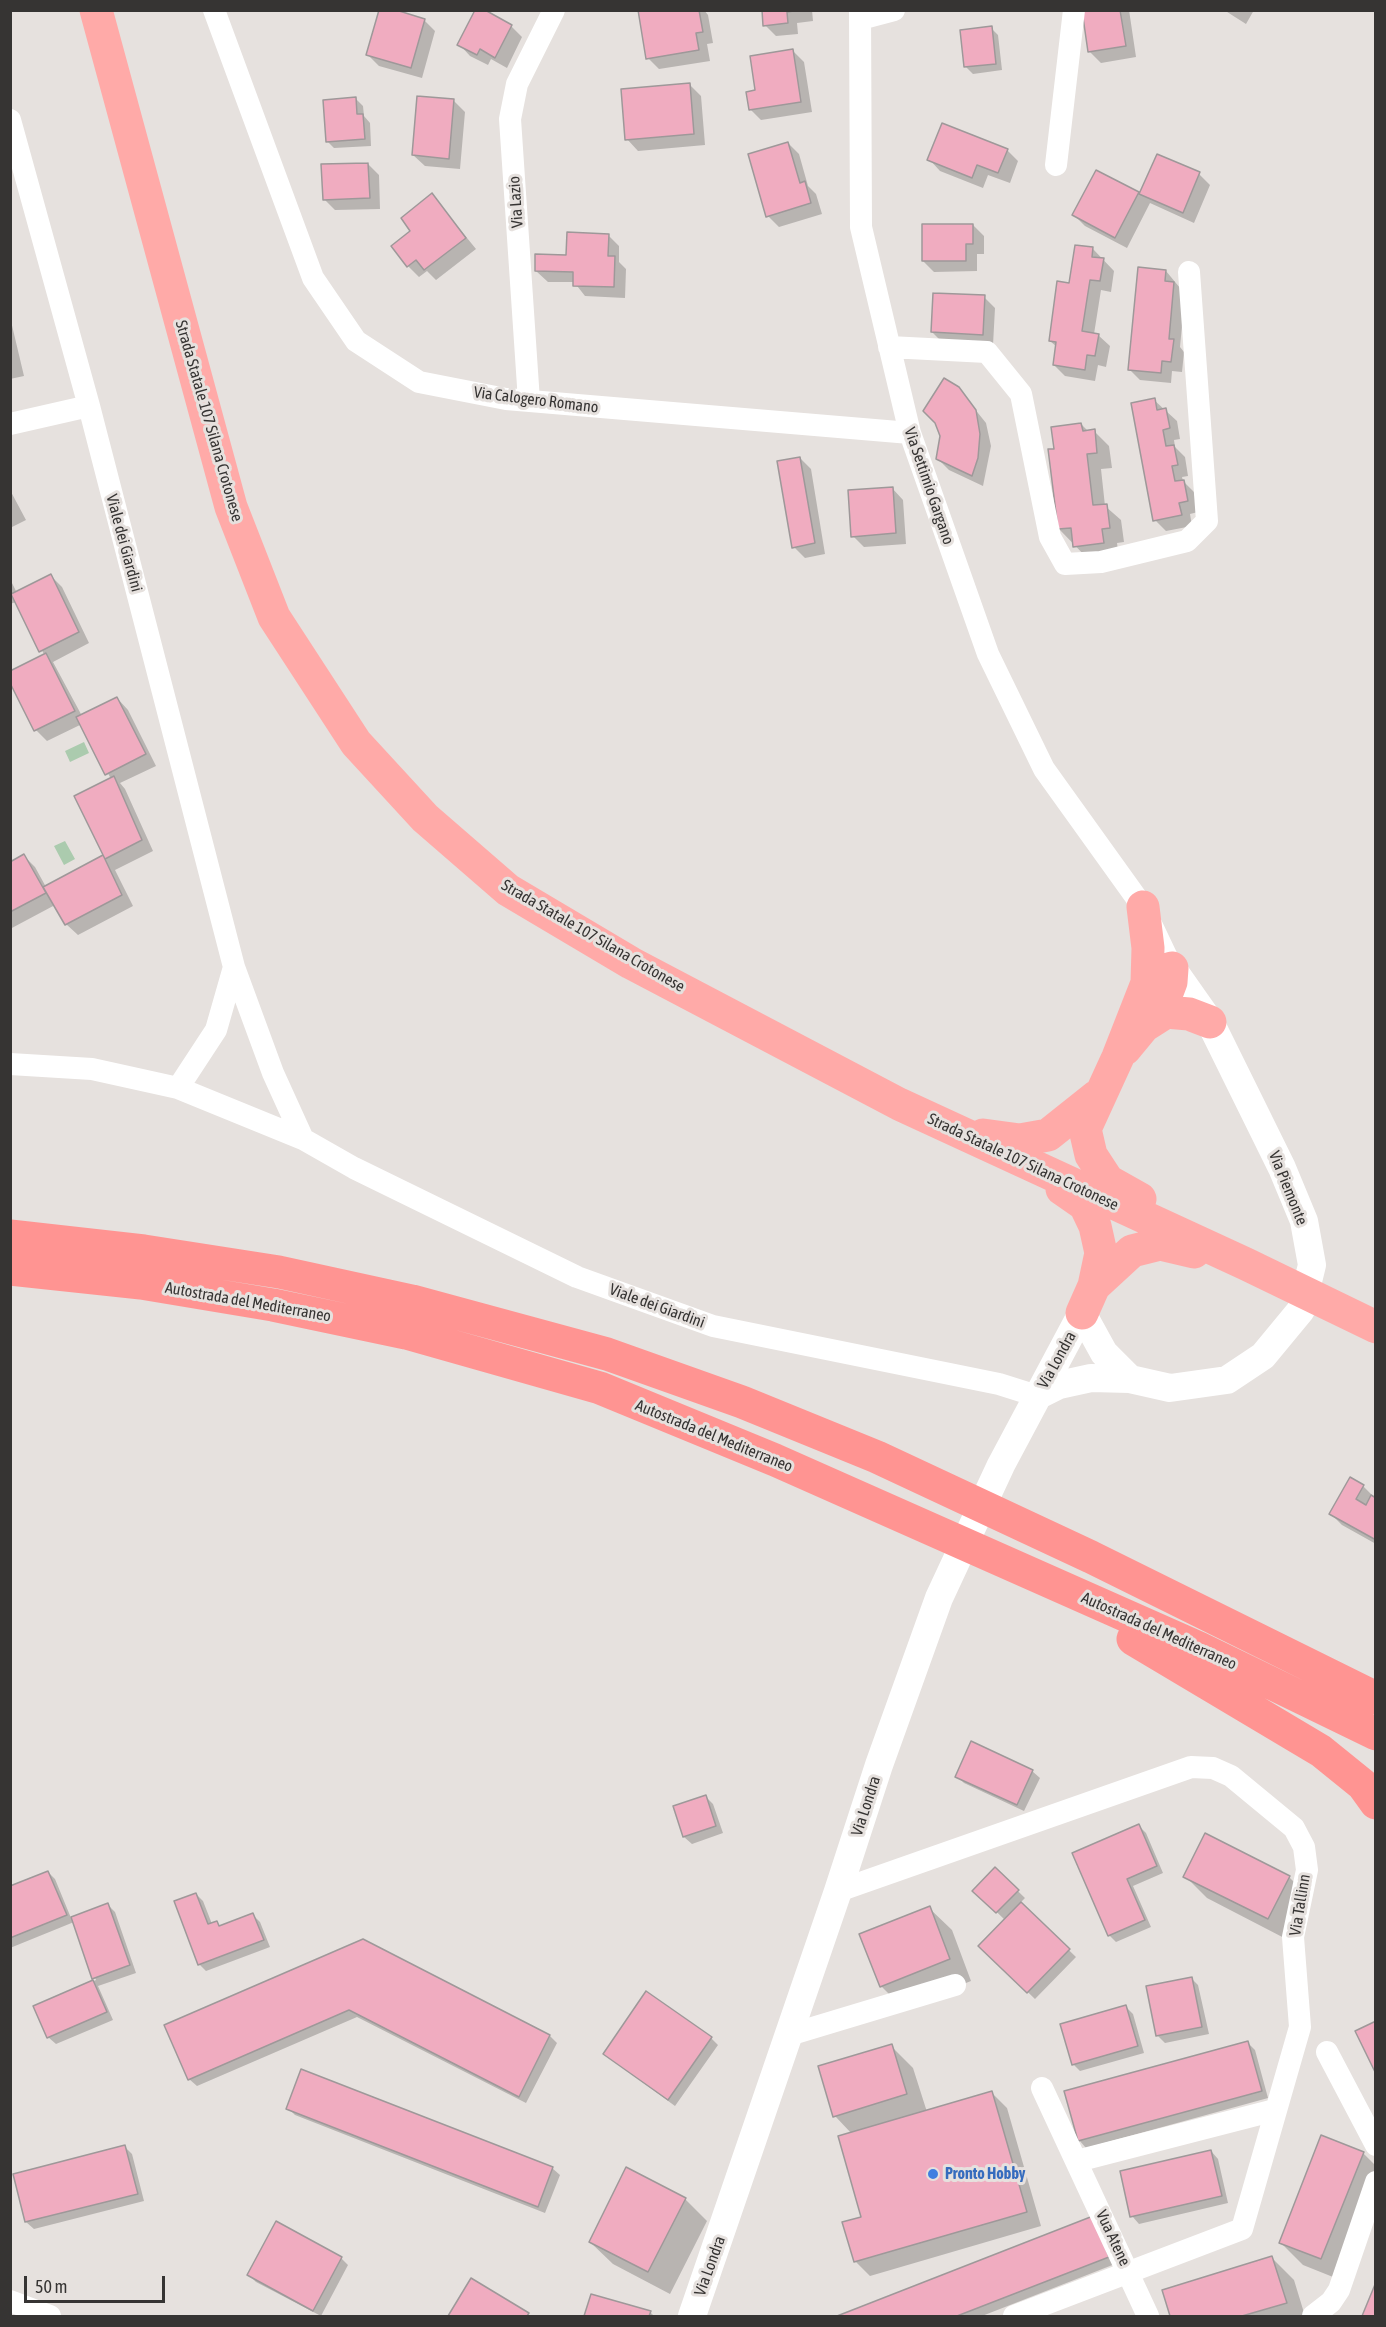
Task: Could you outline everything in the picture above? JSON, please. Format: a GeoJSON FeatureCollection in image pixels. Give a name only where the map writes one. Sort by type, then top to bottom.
{"type":"FeatureCollection","features":[{"type":"Feature","properties":{"kind":"highway","name":"Strada Statale 107 Silana Crotonese"},"geometry":{"type":"LineString","coordinates":[[96,10],[231,507],[274,617],[356,742],[425,818],[508,890],[632,963],[899,1104],[1246,1264],[1376,1327]]}},
{"type":"Feature","properties":{"kind":"highway"},"geometry":{"type":"LineString","coordinates":[[1119,1057],[1165,998],[1172,982],[1159,976],[1148,948],[1143,907]]}},
{"type":"Feature","properties":{"kind":"highway"},"geometry":{"type":"LineString","coordinates":[[1159,976],[1085,1129],[1091,1155],[1108,1181],[1228,1246],[1246,1264]]}},
{"type":"Feature","properties":{"kind":"highway"},"geometry":{"type":"LineString","coordinates":[[1144,1026],[1166,1012],[1188,1014],[1210,1022]]}},
{"type":"Feature","properties":{"kind":"highway"},"geometry":{"type":"LineString","coordinates":[[899,1104],[985,1136],[1020,1140],[1048,1135],[1101,1093]]}},
{"type":"Feature","properties":{"kind":"highway"},"geometry":{"type":"LineString","coordinates":[[993,1149],[1064,1190],[1085,1205],[1095,1226],[1101,1253],[1088,1300]]}},
{"type":"Feature","properties":{"kind":"highway","name":"Autostrada del Mediterraneo"},"geometry":{"type":"LineString","coordinates":[[10,1236],[144,1251],[279,1272],[412,1301],[607,1354],[742,1402],[877,1457],[1211,1616],[1376,1698]]}},
{"type":"Feature","properties":{"kind":"highway"},"geometry":{"type":"LineString","coordinates":[[1088,1300],[1132,1251],[1160,1244],[1193,1252],[1278,1281]]}},
{"type":"Feature","properties":{"kind":"highway","name":"Autostrada del Mediterraneo"},"geometry":{"type":"LineString","coordinates":[[10,1269],[141,1283],[273,1305],[406,1333],[600,1388],[775,1460],[1199,1648],[1376,1734]]}},
{"type":"Feature","properties":{"kind":"highway"},"geometry":{"type":"LineString","coordinates":[[775,1460],[822,1497],[1146,1645],[1321,1751],[1363,1785],[1376,1803]]}},
{"type":"Feature","properties":{"kind":"highway"},"geometry":{"type":"LineString","coordinates":[[1211,1616],[1287,1632],[1376,1674]]}},
{"type":"Feature","properties":{"kind":"street","name":"Via Calogero Romano"},"geometry":{"type":"LineString","coordinates":[[213,10],[313,278],[356,341],[418,381],[506,399],[910,433]]}},
{"type":"Feature","properties":{"kind":"street","name":"Via Lazio"},"geometry":{"type":"LineString","coordinates":[[529,401],[510,119],[517,84],[554,10]]}},
{"type":"Feature","properties":{"kind":"street"},"geometry":{"type":"LineString","coordinates":[[860,15],[894,10]]}},
{"type":"Feature","properties":{"kind":"street"},"geometry":{"type":"LineString","coordinates":[[1056,165],[1074,10]]}},
{"type":"Feature","properties":{"kind":"street","name":"Via Settimio Gargano"},"geometry":{"type":"LineString","coordinates":[[860,15],[861,227],[910,433],[988,654],[1039,759],[1087,832],[1143,907]]}},
{"type":"Feature","properties":{"kind":"street","name":"Viale dei Giardini"},"geometry":{"type":"LineString","coordinates":[[10,120],[89,406],[234,967],[273,1073],[303,1139]]}},
{"type":"Feature","properties":{"kind":"street"},"geometry":{"type":"LineString","coordinates":[[889,347],[987,352],[1022,394],[1050,537],[1065,564],[1101,562],[1186,542],[1207,521],[1189,272]]}},
{"type":"Feature","properties":{"kind":"street"},"geometry":{"type":"LineString","coordinates":[[10,424],[89,406]]}},
{"type":"Feature","properties":{"kind":"street"},"geometry":{"type":"LineString","coordinates":[[178,1088],[216,1030],[234,967]]}},
{"type":"Feature","properties":{"kind":"street","name":"Via Piemonte"},"geometry":{"type":"LineString","coordinates":[[1097,1365],[1130,1379],[1170,1388],[1227,1380],[1263,1356],[1301,1310],[1311,1265],[1304,1221],[1282,1168],[1210,1022],[1159,976]]}},
{"type":"Feature","properties":{"kind":"street","name":"Viale dei Giardini"},"geometry":{"type":"LineString","coordinates":[[10,1064],[92,1069],[178,1088],[303,1139],[354,1168],[577,1277],[713,1326],[999,1384],[1037,1396]]}},
{"type":"Feature","properties":{"kind":"street"},"geometry":{"type":"LineString","coordinates":[[1088,1300],[1097,1365]]}},
{"type":"Feature","properties":{"kind":"street","name":"Via Londra"},"geometry":{"type":"LineString","coordinates":[[692,2316],[838,1892],[879,1765],[939,1598],[1001,1465],[1088,1300]]}},
{"type":"Feature","properties":{"kind":"street"},"geometry":{"type":"LineString","coordinates":[[1064,1347],[1097,1365]]}},
{"type":"Feature","properties":{"kind":"street"},"geometry":{"type":"LineString","coordinates":[[1037,1396],[1097,1365]]}},
{"type":"Feature","properties":{"kind":"street","name":"Via Tallinn"},"geometry":{"type":"LineString","coordinates":[[838,1892],[1191,1767],[1213,1768],[1231,1776],[1294,1828],[1304,1847],[1306,1870],[1293,1937],[1300,2027],[1242,2229],[1014,2316]]}},
{"type":"Feature","properties":{"kind":"street"},"geometry":{"type":"LineString","coordinates":[[789,2035],[955,1984]]}},
{"type":"Feature","properties":{"kind":"street"},"geometry":{"type":"LineString","coordinates":[[1327,2052],[1376,2145]]}},
{"type":"Feature","properties":{"kind":"street","name":"Vua Atene"},"geometry":{"type":"LineString","coordinates":[[1042,2088],[1148,2316]]}},
{"type":"Feature","properties":{"kind":"street"},"geometry":{"type":"LineString","coordinates":[[1077,2161],[1275,2110]]}},
{"type":"Feature","properties":{"kind":"street"},"geometry":{"type":"LineString","coordinates":[[1313,2316],[1331,2302],[1339,2290],[1376,2182]]}},
{"type":"Feature","properties":{"kind":"street"},"geometry":{"type":"LineString","coordinates":[[10,2301],[50,2316]]}},
{"type":"Feature","properties":{"kind":"green space"},"geometry":{"type":"Polygon","coordinates":[[[84,742],[89,753],[70,762],[65,751],[84,742]]]}},
{"type":"Feature","properties":{"kind":"green space"},"geometry":{"type":"Polygon","coordinates":[[[65,841],[75,859],[64,865],[54,846],[65,841]]]}},
{"type":"Feature","properties":{"kind":"building"},"geometry":{"type":"Polygon","coordinates":[[[379,10],[396,10],[425,19],[411,68],[366,55],[379,10]]]}},
{"type":"Feature","properties":{"kind":"building"},"geometry":{"type":"Polygon","coordinates":[[[475,10],[485,10],[512,25],[495,58],[480,49],[477,55],[457,45],[475,10]]]}},
{"type":"Feature","properties":{"kind":"building"},"geometry":{"type":"Polygon","coordinates":[[[638,10],[699,10],[703,32],[696,33],[699,50],[646,59],[638,10]]]}},
{"type":"Feature","properties":{"kind":"building"},"geometry":{"type":"Polygon","coordinates":[[[762,10],[801,10],[787,12],[788,23],[763,26],[762,10]]]}},
{"type":"Feature","properties":{"kind":"building"},"geometry":{"type":"Polygon","coordinates":[[[1082,10],[1120,10],[1126,46],[1088,52],[1082,10]]]}},
{"type":"Feature","properties":{"kind":"building"},"geometry":{"type":"Polygon","coordinates":[[[992,26],[996,64],[964,67],[960,30],[992,26]]]}},
{"type":"Feature","properties":{"kind":"building"},"geometry":{"type":"Polygon","coordinates":[[[793,49],[801,102],[749,110],[746,92],[755,90],[750,56],[793,49]]]}},
{"type":"Feature","properties":{"kind":"building"},"geometry":{"type":"Polygon","coordinates":[[[690,83],[694,134],[625,140],[621,89],[690,83]]]}},
{"type":"Feature","properties":{"kind":"building"},"geometry":{"type":"Polygon","coordinates":[[[417,96],[454,99],[449,159],[412,155],[417,96]]]}},
{"type":"Feature","properties":{"kind":"building"},"geometry":{"type":"Polygon","coordinates":[[[356,97],[357,114],[363,114],[365,139],[326,142],[323,100],[356,97]]]}},
{"type":"Feature","properties":{"kind":"building"},"geometry":{"type":"Polygon","coordinates":[[[942,123],[1008,149],[998,173],[977,165],[972,178],[927,160],[942,123]]]}},
{"type":"Feature","properties":{"kind":"building"},"geometry":{"type":"Polygon","coordinates":[[[788,142],[800,183],[805,181],[811,203],[766,217],[748,154],[788,142]]]}},
{"type":"Feature","properties":{"kind":"building"},"geometry":{"type":"Polygon","coordinates":[[[1157,154],[1200,172],[1183,213],[1139,194],[1157,154]]]}},
{"type":"Feature","properties":{"kind":"building"},"geometry":{"type":"Polygon","coordinates":[[[368,163],[370,198],[323,200],[321,164],[368,163]]]}},
{"type":"Feature","properties":{"kind":"building"},"geometry":{"type":"Polygon","coordinates":[[[1096,170],[1139,192],[1115,238],[1072,215],[1096,170]]]}},
{"type":"Feature","properties":{"kind":"building"},"geometry":{"type":"Polygon","coordinates":[[[432,193],[466,238],[424,270],[416,260],[407,267],[391,246],[410,231],[401,218],[432,193]]]}},
{"type":"Feature","properties":{"kind":"building"},"geometry":{"type":"Polygon","coordinates":[[[922,224],[973,224],[973,244],[966,244],[966,261],[922,261],[922,224]]]}},
{"type":"Feature","properties":{"kind":"building"},"geometry":{"type":"Polygon","coordinates":[[[567,232],[609,234],[608,256],[615,256],[614,287],[573,286],[573,272],[535,271],[535,254],[566,255],[567,232]]]}},
{"type":"Feature","properties":{"kind":"building"},"geometry":{"type":"Polygon","coordinates":[[[1075,245],[1093,247],[1092,257],[1104,258],[1100,281],[1090,280],[1082,331],[1099,334],[1095,356],[1087,355],[1085,370],[1053,365],[1056,342],[1049,341],[1057,281],[1069,283],[1075,245]]]}},
{"type":"Feature","properties":{"kind":"building"},"geometry":{"type":"Polygon","coordinates":[[[1138,267],[1166,270],[1165,281],[1174,282],[1169,339],[1174,339],[1171,362],[1162,361],[1161,373],[1128,370],[1138,267]]]}},
{"type":"Feature","properties":{"kind":"building"},"geometry":{"type":"Polygon","coordinates":[[[933,293],[985,295],[983,335],[931,332],[933,293]]]}},
{"type":"Feature","properties":{"kind":"building"},"geometry":{"type":"Polygon","coordinates":[[[944,378],[959,387],[976,410],[980,434],[978,458],[972,476],[936,459],[940,436],[935,423],[923,411],[944,378]]]}},
{"type":"Feature","properties":{"kind":"building"},"geometry":{"type":"Polygon","coordinates":[[[1155,398],[1157,410],[1166,408],[1170,428],[1163,430],[1166,446],[1174,445],[1178,465],[1172,466],[1175,481],[1184,480],[1188,501],[1179,503],[1182,515],[1153,521],[1131,403],[1155,398]]]}},
{"type":"Feature","properties":{"kind":"building"},"geometry":{"type":"Polygon","coordinates":[[[1081,423],[1083,431],[1095,429],[1097,453],[1087,454],[1093,505],[1107,504],[1110,528],[1102,529],[1104,543],[1073,547],[1071,528],[1058,529],[1048,449],[1054,449],[1051,427],[1081,423]]]}},
{"type":"Feature","properties":{"kind":"building"},"geometry":{"type":"Polygon","coordinates":[[[800,457],[815,543],[792,548],[777,461],[800,457]]]}},
{"type":"Feature","properties":{"kind":"building"},"geometry":{"type":"Polygon","coordinates":[[[893,487],[896,533],[851,537],[848,490],[893,487]]]}},
{"type":"Feature","properties":{"kind":"building"},"geometry":{"type":"Polygon","coordinates":[[[51,574],[79,632],[39,652],[11,594],[51,574]]]}},
{"type":"Feature","properties":{"kind":"building"},"geometry":{"type":"Polygon","coordinates":[[[46,653],[75,711],[34,731],[10,683],[10,671],[46,653]]]}},
{"type":"Feature","properties":{"kind":"building"},"geometry":{"type":"Polygon","coordinates":[[[117,697],[146,754],[105,775],[76,717],[117,697]]]}},
{"type":"Feature","properties":{"kind":"building"},"geometry":{"type":"Polygon","coordinates":[[[114,776],[142,840],[105,859],[74,796],[114,776]]]}},
{"type":"Feature","properties":{"kind":"building"},"geometry":{"type":"Polygon","coordinates":[[[24,854],[46,893],[10,912],[10,862],[24,854]]]}},
{"type":"Feature","properties":{"kind":"building"},"geometry":{"type":"Polygon","coordinates":[[[103,855],[122,895],[65,925],[43,887],[103,855]]]}},
{"type":"Feature","properties":{"kind":"building"},"geometry":{"type":"Polygon","coordinates":[[[1350,1477],[1364,1485],[1356,1499],[1366,1505],[1371,1495],[1376,1498],[1376,1540],[1329,1514],[1350,1477]]]}},
{"type":"Feature","properties":{"kind":"building"},"geometry":{"type":"Polygon","coordinates":[[[971,1741],[1033,1770],[1017,1805],[955,1777],[971,1741]]]}},
{"type":"Feature","properties":{"kind":"building"},"geometry":{"type":"Polygon","coordinates":[[[706,1795],[716,1826],[683,1837],[673,1806],[706,1795]]]}},
{"type":"Feature","properties":{"kind":"building"},"geometry":{"type":"Polygon","coordinates":[[[1139,1824],[1157,1866],[1127,1879],[1145,1920],[1108,1936],[1072,1853],[1139,1824]]]}},
{"type":"Feature","properties":{"kind":"building"},"geometry":{"type":"Polygon","coordinates":[[[1205,1833],[1290,1876],[1268,1919],[1183,1877],[1205,1833]]]}},
{"type":"Feature","properties":{"kind":"building"},"geometry":{"type":"Polygon","coordinates":[[[995,1867],[1019,1890],[996,1913],[972,1891],[995,1867]]]}},
{"type":"Feature","properties":{"kind":"building"},"geometry":{"type":"Polygon","coordinates":[[[48,1871],[67,1915],[10,1938],[10,1886],[48,1871]]]}},
{"type":"Feature","properties":{"kind":"building"},"geometry":{"type":"Polygon","coordinates":[[[196,1893],[208,1924],[217,1921],[219,1926],[253,1913],[264,1940],[198,1965],[174,1901],[196,1893]]]}},
{"type":"Feature","properties":{"kind":"building"},"geometry":{"type":"Polygon","coordinates":[[[1021,1902],[1070,1949],[1027,1993],[978,1946],[1021,1902]]]}},
{"type":"Feature","properties":{"kind":"building"},"geometry":{"type":"Polygon","coordinates":[[[108,1903],[130,1965],[92,1979],[71,1917],[108,1903]]]}},
{"type":"Feature","properties":{"kind":"building"},"geometry":{"type":"Polygon","coordinates":[[[930,1906],[950,1959],[880,1987],[859,1934],[930,1906]]]}},
{"type":"Feature","properties":{"kind":"building"},"geometry":{"type":"Polygon","coordinates":[[[363,1939],[550,2035],[519,2097],[349,2010],[188,2080],[164,2025],[363,1939]]]}},
{"type":"Feature","properties":{"kind":"building"},"geometry":{"type":"Polygon","coordinates":[[[1192,1977],[1202,2027],[1156,2036],[1146,1986],[1192,1977]]]}},
{"type":"Feature","properties":{"kind":"building"},"geometry":{"type":"Polygon","coordinates":[[[93,1980],[107,2012],[47,2038],[33,2006],[93,1980]]]}},
{"type":"Feature","properties":{"kind":"building"},"geometry":{"type":"Polygon","coordinates":[[[646,1991],[712,2037],[668,2100],[603,2054],[646,1991]]]}},
{"type":"Feature","properties":{"kind":"building"},"geometry":{"type":"Polygon","coordinates":[[[1126,2005],[1138,2046],[1072,2065],[1060,2024],[1126,2005]]]}},
{"type":"Feature","properties":{"kind":"building"},"geometry":{"type":"Polygon","coordinates":[[[1376,2021],[1376,2074],[1355,2031],[1376,2021]]]}},
{"type":"Feature","properties":{"kind":"building"},"geometry":{"type":"Polygon","coordinates":[[[1248,2041],[1262,2091],[1078,2141],[1064,2091],[1248,2041]]]}},
{"type":"Feature","properties":{"kind":"building"},"geometry":{"type":"Polygon","coordinates":[[[892,2044],[907,2094],[833,2117],[818,2066],[892,2044]]]}},
{"type":"Feature","properties":{"kind":"building"},"geometry":{"type":"Polygon","coordinates":[[[301,2069],[553,2167],[538,2207],[286,2109],[301,2069]]]}},
{"type":"Feature","properties":{"kind":"building","name":"Pronto Hobby"},"geometry":{"type":"Polygon","coordinates":[[[992,2091],[1027,2212],[854,2262],[842,2222],[861,2217],[838,2136],[992,2091]]]}},
{"type":"Feature","properties":{"kind":"building"},"geometry":{"type":"Polygon","coordinates":[[[1321,2135],[1364,2152],[1321,2259],[1279,2243],[1321,2135]]]}},
{"type":"Feature","properties":{"kind":"building"},"geometry":{"type":"Polygon","coordinates":[[[125,2145],[138,2194],[25,2222],[13,2174],[125,2145]]]}},
{"type":"Feature","properties":{"kind":"building"},"geometry":{"type":"Polygon","coordinates":[[[1211,2150],[1222,2196],[1130,2217],[1120,2171],[1211,2150]]]}},
{"type":"Feature","properties":{"kind":"building"},"geometry":{"type":"Polygon","coordinates":[[[626,2167],[686,2198],[648,2272],[589,2242],[626,2167]]]}},
{"type":"Feature","properties":{"kind":"building"},"geometry":{"type":"Polygon","coordinates":[[[1093,2216],[1109,2257],[957,2316],[837,2316],[1093,2216]]]}},
{"type":"Feature","properties":{"kind":"building"},"geometry":{"type":"Polygon","coordinates":[[[276,2221],[342,2257],[313,2311],[247,2275],[276,2221]]]}},
{"type":"Feature","properties":{"kind":"building"},"geometry":{"type":"Polygon","coordinates":[[[1272,2256],[1287,2303],[1242,2316],[1170,2316],[1162,2290],[1272,2256]]]}},
{"type":"Feature","properties":{"kind":"building"},"geometry":{"type":"Polygon","coordinates":[[[471,2278],[529,2313],[527,2316],[448,2316],[471,2278]]]}},
{"type":"Feature","properties":{"kind":"building"},"geometry":{"type":"Polygon","coordinates":[[[1376,2282],[1376,2316],[1362,2316],[1376,2282]]]}},
{"type":"Feature","properties":{"kind":"building"},"geometry":{"type":"Polygon","coordinates":[[[591,2294],[651,2311],[649,2316],[584,2316],[591,2294]]]}},
{"type":"Feature","properties":{"kind":"place","name":"Pronto Hobby"},"geometry":{"type":"Point","coordinates":[933,2174]}}]}
